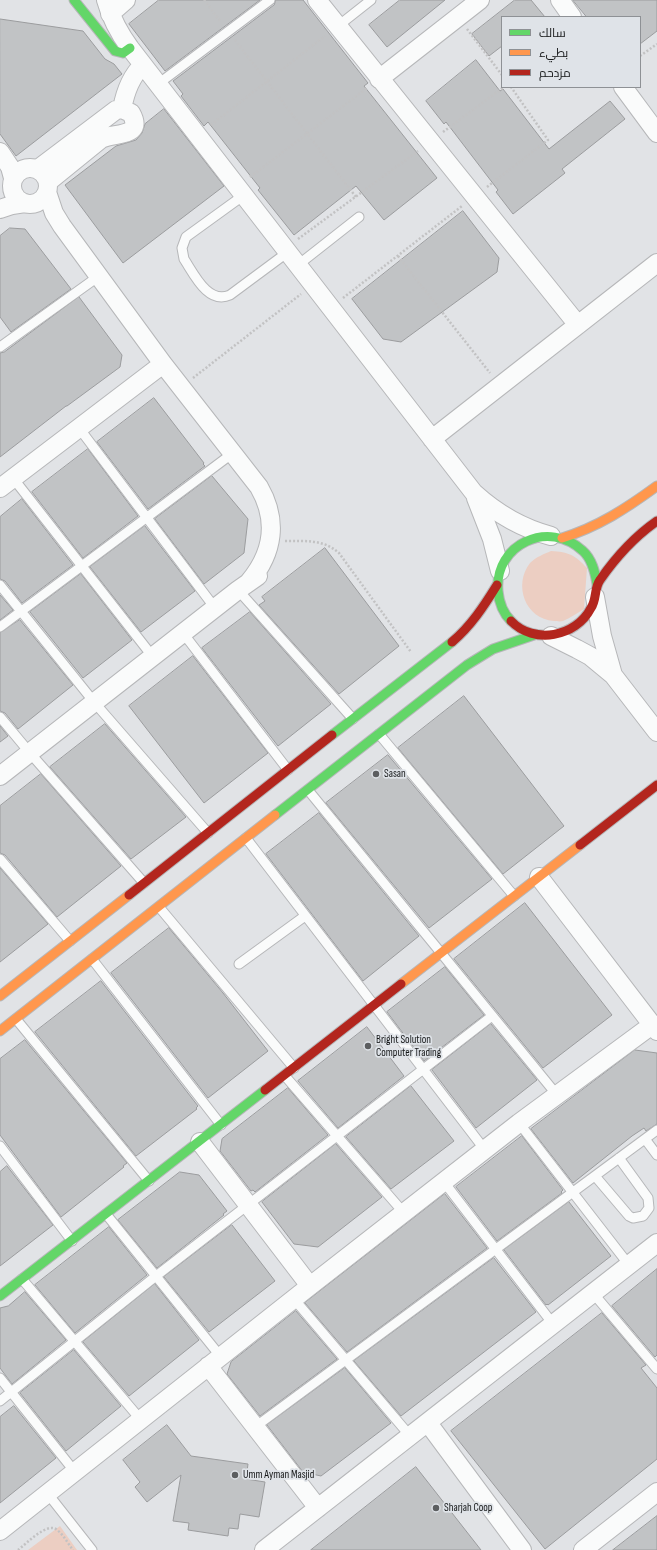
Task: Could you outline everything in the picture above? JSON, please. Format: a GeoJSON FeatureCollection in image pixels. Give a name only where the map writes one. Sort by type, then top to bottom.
{"type":"FeatureCollection","features":[{"type":"Feature","properties":{"kind":"main road"},"geometry":{"type":"LineString","coordinates":[[74,0],[115,51],[123,53],[130,48]]}},
{"type":"Feature","properties":{"kind":"main road"},"geometry":{"type":"LineString","coordinates":[[0,996],[70,941],[147,888],[208,833],[460,636],[481,612],[498,578],[504,561],[520,544],[535,538],[557,537],[579,533],[613,517],[657,486]]}},
{"type":"Feature","properties":{"kind":"main road"},"geometry":{"type":"LineString","coordinates":[[0,1031],[480,656],[506,644],[543,636],[563,634],[574,628],[584,619],[591,609],[596,591],[617,557],[657,521]]}},
{"type":"Feature","properties":{"kind":"main road"},"geometry":{"type":"LineString","coordinates":[[557,537],[573,543],[590,561],[595,572],[596,591]]}},
{"type":"Feature","properties":{"kind":"main road"},"geometry":{"type":"LineString","coordinates":[[498,578],[500,601],[507,616],[519,628],[543,636]]}},
{"type":"Feature","properties":{"kind":"main road"},"geometry":{"type":"LineString","coordinates":[[0,1296],[442,954],[657,785]]}},
{"type":"Feature","properties":{"kind":"main road"},"geometry":{"type":"LineString","coordinates":[[95,956],[107,934]]}},
{"type":"Feature","properties":{"kind":"street"},"geometry":{"type":"LineString","coordinates":[[126,0],[108,7],[119,32],[130,48],[474,493],[502,516],[534,532],[557,537]]}},
{"type":"Feature","properties":{"kind":"street"},"geometry":{"type":"LineString","coordinates":[[317,0],[578,325]]}},
{"type":"Feature","properties":{"kind":"street"},"geometry":{"type":"LineString","coordinates":[[379,79],[480,0]]}},
{"type":"Feature","properties":{"kind":"street"},"geometry":{"type":"LineString","coordinates":[[560,0],[571,16]]}},
{"type":"Feature","properties":{"kind":"street"},"geometry":{"type":"LineString","coordinates":[[122,109],[124,98],[132,80],[143,65]]}},
{"type":"Feature","properties":{"kind":"street"},"geometry":{"type":"LineString","coordinates":[[624,88],[657,133]]}},
{"type":"Feature","properties":{"kind":"street"},"geometry":{"type":"LineString","coordinates":[[0,209],[12,205],[40,201],[44,181],[116,110],[122,109],[131,113],[134,118],[133,128],[129,132],[105,136],[44,181]]}},
{"type":"Feature","properties":{"kind":"street"},"geometry":{"type":"LineString","coordinates":[[0,152],[10,167],[13,181],[13,193],[16,198],[49,216],[62,226]]}},
{"type":"Feature","properties":{"kind":"street"},"geometry":{"type":"LineString","coordinates":[[0,203],[16,173],[26,168],[44,181],[54,213],[62,226],[163,364],[232,453],[268,495],[280,516],[282,528],[281,541],[277,554],[270,565],[260,574],[182,633],[0,776]]}},
{"type":"Feature","properties":{"kind":"street"},"geometry":{"type":"LineString","coordinates":[[432,439],[657,263]]}},
{"type":"Feature","properties":{"kind":"street"},"geometry":{"type":"LineString","coordinates":[[7,483],[163,364]]}},
{"type":"Feature","properties":{"kind":"street"},"geometry":{"type":"LineString","coordinates":[[244,586],[262,563],[270,541],[271,530],[268,507],[259,486]]}},
{"type":"Feature","properties":{"kind":"street"},"geometry":{"type":"LineString","coordinates":[[474,493],[492,539],[498,578]]}},
{"type":"Feature","properties":{"kind":"street"},"geometry":{"type":"LineString","coordinates":[[596,591],[602,636],[613,675]]}},
{"type":"Feature","properties":{"kind":"street"},"geometry":{"type":"LineString","coordinates":[[543,636],[577,649],[602,665],[613,675],[657,732]]}},
{"type":"Feature","properties":{"kind":"street"},"geometry":{"type":"LineString","coordinates":[[2,1526],[48,1494],[310,1286],[519,1123],[655,1028],[539,877]]}},
{"type":"Feature","properties":{"kind":"street"},"geometry":{"type":"LineString","coordinates":[[200,1142],[310,1286]]}},
{"type":"Feature","properties":{"kind":"street"},"geometry":{"type":"LineString","coordinates":[[264,1550],[411,1437],[657,1243]]}},
{"type":"Feature","properties":{"kind":"street"},"geometry":{"type":"LineString","coordinates":[[215,1362],[255,1427],[318,1508]]}},
{"type":"Feature","properties":{"kind":"street"},"geometry":{"type":"LineString","coordinates":[[428,1423],[522,1550]]}},
{"type":"Feature","properties":{"kind":"street"},"geometry":{"type":"LineString","coordinates":[[583,1550],[657,1492]]}},
{"type":"Feature","properties":{"kind":"lane"},"geometry":{"type":"LineString","coordinates":[[158,84],[270,0]]}},
{"type":"Feature","properties":{"kind":"lane"},"geometry":{"type":"LineString","coordinates":[[338,26],[371,0]]}},
{"type":"Feature","properties":{"kind":"lane"},"geometry":{"type":"LineString","coordinates":[[241,191],[190,233],[183,242],[182,253],[184,259],[207,291],[216,297],[225,297],[230,295],[290,255],[359,217]]}},
{"type":"Feature","properties":{"kind":"lane"},"geometry":{"type":"LineString","coordinates":[[0,347],[98,276]]}},
{"type":"Feature","properties":{"kind":"lane"},"geometry":{"type":"LineString","coordinates":[[79,428],[215,608]]}},
{"type":"Feature","properties":{"kind":"lane"},"geometry":{"type":"LineString","coordinates":[[0,627],[232,453]]}},
{"type":"Feature","properties":{"kind":"lane"},"geometry":{"type":"LineString","coordinates":[[7,483],[82,566],[153,657]]}},
{"type":"Feature","properties":{"kind":"lane"},"geometry":{"type":"LineString","coordinates":[[0,585],[20,612],[94,702],[208,833]]}},
{"type":"Feature","properties":{"kind":"lane"},"geometry":{"type":"LineString","coordinates":[[244,586],[354,719]]}},
{"type":"Feature","properties":{"kind":"lane"},"geometry":{"type":"LineString","coordinates":[[182,633],[288,770]]}},
{"type":"Feature","properties":{"kind":"lane"},"geometry":{"type":"LineString","coordinates":[[0,716],[30,753],[147,888]]}},
{"type":"Feature","properties":{"kind":"lane"},"geometry":{"type":"LineString","coordinates":[[379,734],[514,896]]}},
{"type":"Feature","properties":{"kind":"lane"},"geometry":{"type":"LineString","coordinates":[[308,790],[557,1096]]}},
{"type":"Feature","properties":{"kind":"lane"},"geometry":{"type":"LineString","coordinates":[[246,838],[485,1150]]}},
{"type":"Feature","properties":{"kind":"lane"},"geometry":{"type":"LineString","coordinates":[[0,859],[70,941]]}},
{"type":"Feature","properties":{"kind":"lane"},"geometry":{"type":"LineString","coordinates":[[159,907],[294,1068]]}},
{"type":"Feature","properties":{"kind":"lane"},"geometry":{"type":"LineString","coordinates":[[239,964],[305,916]]}},
{"type":"Feature","properties":{"kind":"lane"},"geometry":{"type":"LineString","coordinates":[[95,956],[221,1125]]}},
{"type":"Feature","properties":{"kind":"lane"},"geometry":{"type":"LineString","coordinates":[[0,1401],[156,1276],[492,1016]]}},
{"type":"Feature","properties":{"kind":"lane"},"geometry":{"type":"LineString","coordinates":[[16,1018],[149,1181]]}},
{"type":"Feature","properties":{"kind":"lane"},"geometry":{"type":"LineString","coordinates":[[285,1076],[404,1213]]}},
{"type":"Feature","properties":{"kind":"lane"},"geometry":{"type":"LineString","coordinates":[[519,1123],[629,1265]]}},
{"type":"Feature","properties":{"kind":"lane"},"geometry":{"type":"LineString","coordinates":[[255,1427],[657,1130]]}},
{"type":"Feature","properties":{"kind":"lane"},"geometry":{"type":"LineString","coordinates":[[645,1139],[657,1155]]}},
{"type":"Feature","properties":{"kind":"lane"},"geometry":{"type":"LineString","coordinates":[[0,1146],[72,1241]]}},
{"type":"Feature","properties":{"kind":"lane"},"geometry":{"type":"LineString","coordinates":[[595,1176],[629,1216],[633,1218],[643,1216],[649,1208],[648,1198],[619,1158]]}},
{"type":"Feature","properties":{"kind":"lane"},"geometry":{"type":"LineString","coordinates":[[444,1182],[553,1324]]}},
{"type":"Feature","properties":{"kind":"lane"},"geometry":{"type":"LineString","coordinates":[[106,1214],[156,1276],[215,1362]]}},
{"type":"Feature","properties":{"kind":"lane"},"geometry":{"type":"LineString","coordinates":[[22,1279],[141,1420]]}},
{"type":"Feature","properties":{"kind":"lane"},"geometry":{"type":"LineString","coordinates":[[593,1293],[657,1368]]}},
{"type":"Feature","properties":{"kind":"lane"},"geometry":{"type":"LineString","coordinates":[[294,1299],[411,1437]]}},
{"type":"Feature","properties":{"kind":"lane"},"geometry":{"type":"LineString","coordinates":[[0,1378],[75,1472]]}},
{"type":"Feature","properties":{"kind":"lane"},"geometry":{"type":"LineString","coordinates":[[48,1494],[92,1550]]}},
{"type":"Feature","properties":{"kind":"path"},"geometry":{"type":"LineString","coordinates":[[204,0],[356,197]]}},
{"type":"Feature","properties":{"kind":"path"},"geometry":{"type":"LineString","coordinates":[[458,17],[501,74]]}},
{"type":"Feature","properties":{"kind":"path"},"geometry":{"type":"LineString","coordinates":[[198,135],[338,26]]}},
{"type":"Feature","properties":{"kind":"path"},"geometry":{"type":"LineString","coordinates":[[641,55],[657,44]]}},
{"type":"Feature","properties":{"kind":"path"},"geometry":{"type":"LineString","coordinates":[[241,191],[307,134],[379,79]]}},
{"type":"Feature","properties":{"kind":"path"},"geometry":{"type":"LineString","coordinates":[[290,255],[356,197],[503,88]]}},
{"type":"Feature","properties":{"kind":"path"},"geometry":{"type":"LineString","coordinates":[[398,256],[500,386]]}},
{"type":"Feature","properties":{"kind":"path"},"geometry":{"type":"LineString","coordinates":[[181,386],[313,285]]}},
{"type":"Feature","properties":{"kind":"path"},"geometry":{"type":"LineString","coordinates":[[281,541],[318,542],[329,546],[339,553],[422,665]]}},
{"type":"Feature","properties":{"kind":"path"},"geometry":{"type":"LineString","coordinates":[[18,1550],[45,1529],[51,1527],[57,1530],[73,1550]]}},
{"type":"Feature","properties":{"kind":"shaded area"},"geometry":{"type":"Polygon","coordinates":[[[551,551],[563,552],[571,555],[587,568],[584,609],[562,621],[544,619],[536,614],[529,608],[522,590],[522,581],[530,563],[537,557],[551,551]]]}},
{"type":"Feature","properties":{"kind":"shaded area"},"geometry":{"type":"Polygon","coordinates":[[[60,1526],[77,1550],[28,1550],[60,1526]]]}},
{"type":"Feature","properties":{"kind":"building"},"geometry":{"type":"Polygon","coordinates":[[[159,0],[260,0],[165,71],[129,24],[159,0]]]}},
{"type":"Feature","properties":{"kind":"building"},"geometry":{"type":"Polygon","coordinates":[[[276,0],[303,0],[368,83],[364,86],[437,178],[384,220],[356,186],[294,235],[258,190],[260,188],[208,122],[204,126],[181,96],[183,94],[173,81],[274,5],[276,0]]]}},
{"type":"Feature","properties":{"kind":"building"},"geometry":{"type":"Polygon","coordinates":[[[400,0],[445,0],[387,47],[369,25],[400,0]]]}},
{"type":"Feature","properties":{"kind":"building"},"geometry":{"type":"Polygon","coordinates":[[[515,0],[531,0],[544,16],[501,16],[501,47],[489,56],[472,34],[515,0]]]}},
{"type":"Feature","properties":{"kind":"building"},"geometry":{"type":"Polygon","coordinates":[[[573,0],[657,0],[657,31],[641,43],[641,16],[586,16],[573,0]]]}},
{"type":"Feature","properties":{"kind":"building"},"geometry":{"type":"Polygon","coordinates":[[[0,19],[83,31],[105,59],[114,64],[122,74],[16,156],[0,134],[0,19]]]}},
{"type":"Feature","properties":{"kind":"building"},"geometry":{"type":"Polygon","coordinates":[[[476,60],[500,91],[503,89],[549,149],[610,101],[625,119],[562,169],[565,173],[513,214],[496,192],[498,190],[446,122],[444,124],[426,101],[476,60]]]}},
{"type":"Feature","properties":{"kind":"building"},"geometry":{"type":"Polygon","coordinates":[[[164,109],[224,186],[123,263],[65,185],[116,146],[136,140],[142,133],[145,124],[164,109]]]}},
{"type":"Feature","properties":{"kind":"building"},"geometry":{"type":"Polygon","coordinates":[[[463,211],[499,258],[497,272],[401,342],[383,339],[352,299],[463,211]]]}},
{"type":"Feature","properties":{"kind":"building"},"geometry":{"type":"Polygon","coordinates":[[[10,228],[25,229],[71,289],[11,332],[0,317],[0,236],[10,228]]]}},
{"type":"Feature","properties":{"kind":"building"},"geometry":{"type":"Polygon","coordinates":[[[79,297],[122,355],[120,367],[0,457],[0,353],[4,352],[79,297]]]}},
{"type":"Feature","properties":{"kind":"building"},"geometry":{"type":"Polygon","coordinates":[[[154,398],[205,466],[148,509],[97,442],[154,398]]]}},
{"type":"Feature","properties":{"kind":"building"},"geometry":{"type":"Polygon","coordinates":[[[88,449],[138,516],[83,558],[32,492],[88,449]]]}},
{"type":"Feature","properties":{"kind":"building"},"geometry":{"type":"Polygon","coordinates":[[[212,476],[248,519],[244,553],[204,584],[155,519],[212,476]]]}},
{"type":"Feature","properties":{"kind":"building"},"geometry":{"type":"Polygon","coordinates":[[[22,499],[73,565],[22,603],[5,581],[0,579],[0,517],[22,499]]]}},
{"type":"Feature","properties":{"kind":"building"},"geometry":{"type":"Polygon","coordinates":[[[145,526],[195,591],[141,632],[90,567],[145,526]]]}},
{"type":"Feature","properties":{"kind":"building"},"geometry":{"type":"Polygon","coordinates":[[[325,548],[399,646],[339,694],[259,605],[265,601],[262,597],[325,548]]]}},
{"type":"Feature","properties":{"kind":"building"},"geometry":{"type":"Polygon","coordinates":[[[81,574],[132,640],[83,678],[30,612],[81,574]]]}},
{"type":"Feature","properties":{"kind":"building"},"geometry":{"type":"Polygon","coordinates":[[[0,595],[13,610],[0,620],[0,595]]]}},
{"type":"Feature","properties":{"kind":"building"},"geometry":{"type":"Polygon","coordinates":[[[250,612],[331,704],[278,746],[202,648],[250,612]]]}},
{"type":"Feature","properties":{"kind":"building"},"geometry":{"type":"Polygon","coordinates":[[[20,620],[73,685],[18,729],[5,713],[0,711],[0,633],[20,620]]]}},
{"type":"Feature","properties":{"kind":"building"},"geometry":{"type":"Polygon","coordinates":[[[193,656],[268,753],[204,803],[129,706],[193,656]]]}},
{"type":"Feature","properties":{"kind":"building"},"geometry":{"type":"Polygon","coordinates":[[[464,696],[564,826],[503,874],[398,748],[464,696]]]}},
{"type":"Feature","properties":{"kind":"building"},"geometry":{"type":"Polygon","coordinates":[[[105,724],[186,817],[131,859],[50,767],[105,724]]]}},
{"type":"Feature","properties":{"kind":"building"},"geometry":{"type":"Polygon","coordinates":[[[0,726],[8,736],[0,742],[0,726]]]}},
{"type":"Feature","properties":{"kind":"building"},"geometry":{"type":"Polygon","coordinates":[[[388,755],[492,879],[429,928],[326,803],[388,755]]]}},
{"type":"Feature","properties":{"kind":"building"},"geometry":{"type":"Polygon","coordinates":[[[41,774],[121,866],[57,917],[5,855],[0,853],[0,806],[41,774]]]}},
{"type":"Feature","properties":{"kind":"building"},"geometry":{"type":"Polygon","coordinates":[[[319,813],[419,936],[363,981],[266,854],[319,813]]]}},
{"type":"Feature","properties":{"kind":"building"},"geometry":{"type":"Polygon","coordinates":[[[0,868],[48,924],[0,962],[0,868]]]}},
{"type":"Feature","properties":{"kind":"building"},"geometry":{"type":"Polygon","coordinates":[[[525,903],[612,1015],[543,1068],[454,959],[525,903]]]}},
{"type":"Feature","properties":{"kind":"building"},"geometry":{"type":"Polygon","coordinates":[[[169,928],[223,993],[268,1051],[208,1098],[111,973],[169,928]]]}},
{"type":"Feature","properties":{"kind":"building"},"geometry":{"type":"Polygon","coordinates":[[[445,967],[484,1015],[424,1061],[387,1012],[445,967]]]}},
{"type":"Feature","properties":{"kind":"building"},"geometry":{"type":"Polygon","coordinates":[[[101,981],[198,1106],[196,1108],[197,1109],[136,1156],[35,1032],[101,981]]]}},
{"type":"Feature","properties":{"kind":"building"},"geometry":{"type":"Polygon","coordinates":[[[491,1024],[537,1080],[476,1128],[432,1070],[491,1024]]]}},
{"type":"Feature","properties":{"kind":"building"},"geometry":{"type":"Polygon","coordinates":[[[367,1027],[404,1076],[338,1128],[298,1081],[367,1027]]]}},
{"type":"Feature","properties":{"kind":"building"},"geometry":{"type":"Polygon","coordinates":[[[25,1040],[127,1163],[61,1217],[0,1135],[0,1059],[25,1040]]]}},
{"type":"Feature","properties":{"kind":"building"},"geometry":{"type":"Polygon","coordinates":[[[635,1050],[657,1053],[657,1124],[646,1131],[644,1128],[632,1136],[573,1183],[531,1129],[635,1050]]]}},
{"type":"Feature","properties":{"kind":"building"},"geometry":{"type":"Polygon","coordinates":[[[411,1086],[454,1141],[391,1189],[346,1137],[411,1086]]]}},
{"type":"Feature","properties":{"kind":"building"},"geometry":{"type":"Polygon","coordinates":[[[288,1088],[328,1135],[255,1192],[253,1190],[251,1191],[220,1151],[222,1139],[288,1088]]]}},
{"type":"Feature","properties":{"kind":"building"},"geometry":{"type":"Polygon","coordinates":[[[522,1136],[563,1190],[561,1192],[562,1193],[497,1241],[456,1187],[522,1136]]]}},
{"type":"Feature","properties":{"kind":"building"},"geometry":{"type":"Polygon","coordinates":[[[336,1144],[382,1197],[318,1247],[294,1244],[262,1202],[336,1144]]]}},
{"type":"Feature","properties":{"kind":"building"},"geometry":{"type":"Polygon","coordinates":[[[7,1166],[53,1225],[0,1266],[0,1172],[7,1166]]]}},
{"type":"Feature","properties":{"kind":"building"},"geometry":{"type":"Polygon","coordinates":[[[180,1172],[199,1175],[227,1211],[223,1214],[224,1215],[157,1268],[118,1220],[180,1172]]]}},
{"type":"Feature","properties":{"kind":"building"},"geometry":{"type":"Polygon","coordinates":[[[445,1194],[487,1248],[347,1352],[305,1303],[445,1194]]]}},
{"type":"Feature","properties":{"kind":"building"},"geometry":{"type":"Polygon","coordinates":[[[569,1202],[611,1256],[548,1305],[546,1305],[504,1250],[569,1202]]]}},
{"type":"Feature","properties":{"kind":"building"},"geometry":{"type":"Polygon","coordinates":[[[232,1225],[275,1281],[209,1332],[164,1277],[232,1225]]]}},
{"type":"Feature","properties":{"kind":"building"},"geometry":{"type":"Polygon","coordinates":[[[109,1227],[147,1275],[75,1333],[35,1285],[109,1227]]]}},
{"type":"Feature","properties":{"kind":"building"},"geometry":{"type":"Polygon","coordinates":[[[494,1258],[536,1312],[401,1416],[354,1361],[494,1258]]]}},
{"type":"Feature","properties":{"kind":"building"},"geometry":{"type":"Polygon","coordinates":[[[657,1269],[657,1355],[655,1357],[612,1306],[657,1269]]]}},
{"type":"Feature","properties":{"kind":"building"},"geometry":{"type":"Polygon","coordinates":[[[155,1284],[199,1340],[129,1396],[83,1342],[155,1284]]]}},
{"type":"Feature","properties":{"kind":"building"},"geometry":{"type":"Polygon","coordinates":[[[25,1292],[66,1340],[12,1384],[0,1368],[0,1308],[8,1306],[25,1292]]]}},
{"type":"Feature","properties":{"kind":"building"},"geometry":{"type":"Polygon","coordinates":[[[296,1311],[337,1359],[260,1416],[227,1374],[231,1362],[296,1311]]]}},
{"type":"Feature","properties":{"kind":"building"},"geometry":{"type":"Polygon","coordinates":[[[602,1313],[646,1365],[641,1368],[657,1388],[657,1459],[545,1549],[451,1431],[602,1313]]]}},
{"type":"Feature","properties":{"kind":"building"},"geometry":{"type":"Polygon","coordinates":[[[74,1350],[121,1406],[66,1451],[20,1393],[74,1350]]]}},
{"type":"Feature","properties":{"kind":"building"},"geometry":{"type":"Polygon","coordinates":[[[345,1368],[391,1423],[321,1476],[303,1472],[267,1425],[345,1368]]]}},
{"type":"Feature","properties":{"kind":"building"},"geometry":{"type":"Polygon","coordinates":[[[14,1406],[56,1458],[0,1503],[0,1417],[14,1406]]]}},
{"type":"Feature","properties":{"kind":"building"},"geometry":{"type":"Polygon","coordinates":[[[167,1425],[191,1456],[248,1464],[246,1479],[265,1482],[259,1517],[240,1514],[238,1529],[229,1528],[228,1536],[188,1530],[189,1523],[173,1521],[181,1475],[147,1502],[135,1487],[140,1482],[123,1460],[167,1425]]]}},
{"type":"Feature","properties":{"kind":"building"},"geometry":{"type":"Polygon","coordinates":[[[416,1467],[481,1550],[311,1550],[416,1467]]]}},
{"type":"Feature","properties":{"kind":"building"},"geometry":{"type":"Polygon","coordinates":[[[657,1516],[657,1550],[613,1550],[657,1516]]]}},
{"type":"Feature","properties":{"kind":"traffic: fast"},"geometry":{"type":"LineString","coordinates":[[74,0],[115,51],[123,53],[130,48]]}},
{"type":"Feature","properties":{"kind":"traffic: fast"},"geometry":{"type":"LineString","coordinates":[[511,621],[504,611],[499,599],[499,574],[505,560],[514,549],[526,541],[540,537],[555,537],[569,542],[583,551],[589,558],[594,570],[597,584]]}},
{"type":"Feature","properties":{"kind":"traffic: fast"},"geometry":{"type":"LineString","coordinates":[[275,815],[467,665],[493,649],[534,635]]}},
{"type":"Feature","properties":{"kind":"traffic: fast"},"geometry":{"type":"LineString","coordinates":[[332,735],[452,642]]}},
{"type":"Feature","properties":{"kind":"traffic: fast"},"geometry":{"type":"LineString","coordinates":[[0,1296],[265,1090]]}},
{"type":"Feature","properties":{"kind":"traffic: slow"},"geometry":{"type":"LineString","coordinates":[[562,538],[600,523],[635,502],[657,486]]}},
{"type":"Feature","properties":{"kind":"traffic: slow"},"geometry":{"type":"LineString","coordinates":[[0,1031],[275,815]]}},
{"type":"Feature","properties":{"kind":"traffic: slow"},"geometry":{"type":"LineString","coordinates":[[401,984],[580,845]]}},
{"type":"Feature","properties":{"kind":"traffic: slow"},"geometry":{"type":"LineString","coordinates":[[0,996],[129,895]]}},
{"type":"Feature","properties":{"kind":"traffic: jam"},"geometry":{"type":"LineString","coordinates":[[511,621],[520,629],[542,635],[554,634],[575,626],[584,618],[593,605],[598,583],[612,563],[633,541],[657,521]]}},
{"type":"Feature","properties":{"kind":"traffic: jam"},"geometry":{"type":"LineString","coordinates":[[452,642],[471,622],[497,585]]}},
{"type":"Feature","properties":{"kind":"traffic: jam"},"geometry":{"type":"LineString","coordinates":[[129,895],[332,735]]}},
{"type":"Feature","properties":{"kind":"traffic: jam"},"geometry":{"type":"LineString","coordinates":[[580,845],[657,785]]}},
{"type":"Feature","properties":{"kind":"traffic: jam"},"geometry":{"type":"LineString","coordinates":[[265,1090],[401,984]]}},
{"type":"Feature","properties":{"kind":"place","name":"Sasan"},"geometry":{"type":"Point","coordinates":[376,774]}},
{"type":"Feature","properties":{"kind":"place","name":"Bright Solution Computer Trading"},"geometry":{"type":"Point","coordinates":[368,1046]}},
{"type":"Feature","properties":{"kind":"place","name":"Umm Ayman Masjid"},"geometry":{"type":"Point","coordinates":[235,1475]}},
{"type":"Feature","properties":{"kind":"place","name":"Sharjah Coop"},"geometry":{"type":"Point","coordinates":[436,1508]}}]}
